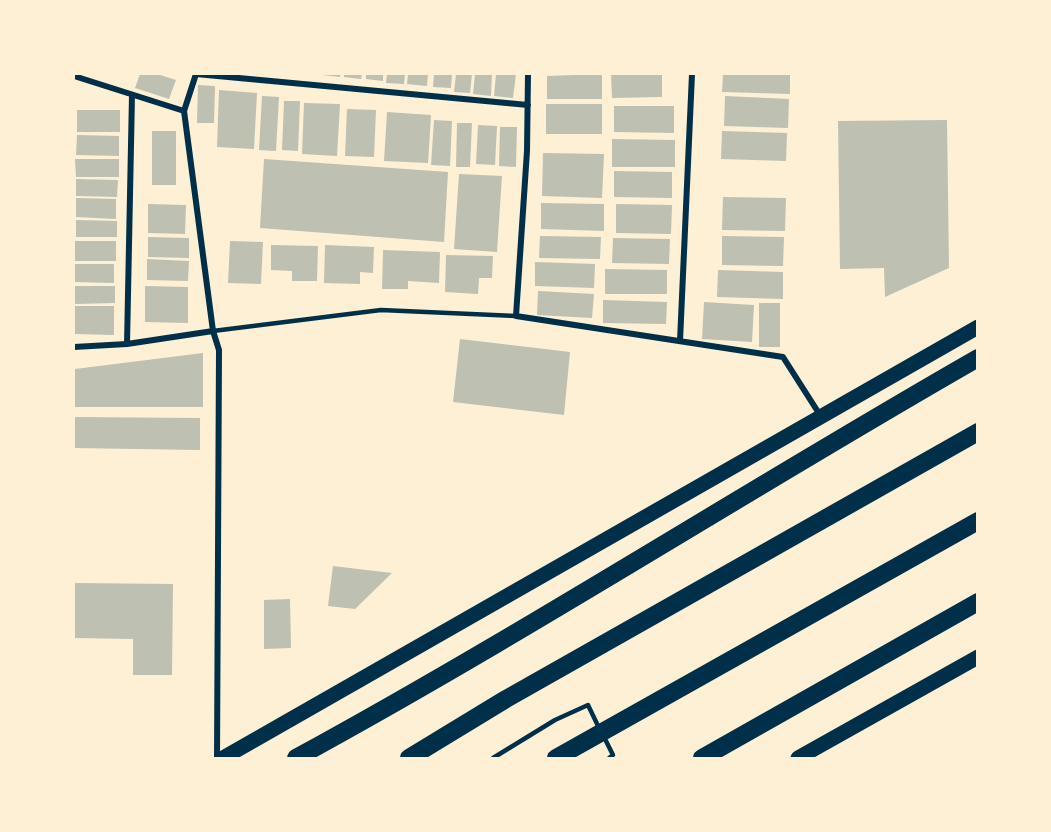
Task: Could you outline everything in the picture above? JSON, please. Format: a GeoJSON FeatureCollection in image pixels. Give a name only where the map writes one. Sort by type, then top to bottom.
{"type":"FeatureCollection","features":[{"type":"Feature","properties":{"kind":"highway"},"geometry":{"type":"LineString","coordinates":[[297,759],[406,699],[862,424],[978,358]]}},
{"type":"Feature","properties":{"kind":"highway"},"geometry":{"type":"LineString","coordinates":[[409,759],[506,699],[978,432]]}},
{"type":"Feature","properties":{"kind":"highway"},"geometry":{"type":"LineString","coordinates":[[556,759],[978,521]]}},
{"type":"Feature","properties":{"kind":"highway"},"geometry":{"type":"LineString","coordinates":[[702,759],[978,602]]}},
{"type":"Feature","properties":{"kind":"highway"},"geometry":{"type":"LineString","coordinates":[[316,759],[406,699]]}},
{"type":"Feature","properties":{"kind":"main road"},"geometry":{"type":"LineString","coordinates":[[223,759],[978,327]]}},
{"type":"Feature","properties":{"kind":"main road"},"geometry":{"type":"LineString","coordinates":[[798,759],[978,657]]}},
{"type":"Feature","properties":{"kind":"street"},"geometry":{"type":"LineString","coordinates":[[217,759],[219,350],[213,331],[184,111],[196,74],[528,105]]}},
{"type":"Feature","properties":{"kind":"street"},"geometry":{"type":"LineString","coordinates":[[528,74],[516,316],[783,357],[821,416]]}},
{"type":"Feature","properties":{"kind":"street"},"geometry":{"type":"LineString","coordinates":[[680,341],[692,74]]}},
{"type":"Feature","properties":{"kind":"street"},"geometry":{"type":"LineString","coordinates":[[74,76],[184,111]]}},
{"type":"Feature","properties":{"kind":"street"},"geometry":{"type":"LineString","coordinates":[[127,344],[132,94]]}},
{"type":"Feature","properties":{"kind":"street"},"geometry":{"type":"LineString","coordinates":[[74,347],[127,344],[213,331]]}},
{"type":"Feature","properties":{"kind":"lane"},"geometry":{"type":"LineString","coordinates":[[213,331],[381,310],[516,316]]}},
{"type":"Feature","properties":{"kind":"lane"},"geometry":{"type":"LineString","coordinates":[[493,759],[555,720],[588,705],[613,755],[609,759]]}},
{"type":"Feature","properties":{"kind":"building"},"geometry":{"type":"Polygon","coordinates":[[[140,74],[157,74],[176,80],[169,99],[135,88],[140,74]]]}},
{"type":"Feature","properties":{"kind":"building"},"geometry":{"type":"Polygon","coordinates":[[[340,74],[340,77],[322,75],[340,74]]]}},
{"type":"Feature","properties":{"kind":"building"},"geometry":{"type":"Polygon","coordinates":[[[344,74],[362,74],[361,79],[344,77],[344,74]]]}},
{"type":"Feature","properties":{"kind":"building"},"geometry":{"type":"Polygon","coordinates":[[[366,74],[383,74],[383,81],[366,79],[366,74]]]}},
{"type":"Feature","properties":{"kind":"building"},"geometry":{"type":"Polygon","coordinates":[[[387,74],[405,74],[404,84],[386,83],[387,74]]]}},
{"type":"Feature","properties":{"kind":"building"},"geometry":{"type":"Polygon","coordinates":[[[408,74],[428,74],[427,86],[407,84],[408,74]]]}},
{"type":"Feature","properties":{"kind":"building"},"geometry":{"type":"Polygon","coordinates":[[[434,74],[452,74],[451,88],[433,87],[434,74]]]}},
{"type":"Feature","properties":{"kind":"building"},"geometry":{"type":"Polygon","coordinates":[[[456,74],[472,74],[470,93],[454,92],[456,74]]]}},
{"type":"Feature","properties":{"kind":"building"},"geometry":{"type":"Polygon","coordinates":[[[475,74],[492,74],[491,96],[473,94],[475,74]]]}},
{"type":"Feature","properties":{"kind":"building"},"geometry":{"type":"Polygon","coordinates":[[[496,74],[516,74],[513,98],[494,96],[496,74]]]}},
{"type":"Feature","properties":{"kind":"building"},"geometry":{"type":"Polygon","coordinates":[[[602,74],[602,99],[547,99],[547,76],[602,74]]]}},
{"type":"Feature","properties":{"kind":"building"},"geometry":{"type":"Polygon","coordinates":[[[611,74],[662,74],[662,97],[612,98],[611,74]]]}},
{"type":"Feature","properties":{"kind":"building"},"geometry":{"type":"Polygon","coordinates":[[[723,74],[790,74],[790,94],[722,92],[723,74]]]}},
{"type":"Feature","properties":{"kind":"building"},"geometry":{"type":"Polygon","coordinates":[[[198,85],[215,86],[214,123],[197,123],[198,85]]]}},
{"type":"Feature","properties":{"kind":"building"},"geometry":{"type":"Polygon","coordinates":[[[219,90],[257,93],[254,149],[217,147],[219,90]]]}},
{"type":"Feature","properties":{"kind":"building"},"geometry":{"type":"Polygon","coordinates":[[[262,96],[279,97],[276,151],[259,150],[262,96]]]}},
{"type":"Feature","properties":{"kind":"building"},"geometry":{"type":"Polygon","coordinates":[[[725,96],[789,99],[788,128],[724,126],[725,96]]]}},
{"type":"Feature","properties":{"kind":"building"},"geometry":{"type":"Polygon","coordinates":[[[284,101],[300,101],[298,151],[282,150],[284,101]]]}},
{"type":"Feature","properties":{"kind":"building"},"geometry":{"type":"Polygon","coordinates":[[[304,103],[340,104],[337,156],[302,154],[304,103]]]}},
{"type":"Feature","properties":{"kind":"building"},"geometry":{"type":"Polygon","coordinates":[[[546,104],[602,104],[602,134],[546,134],[546,104]]]}},
{"type":"Feature","properties":{"kind":"building"},"geometry":{"type":"Polygon","coordinates":[[[614,106],[674,106],[674,133],[614,132],[614,106]]]}},
{"type":"Feature","properties":{"kind":"building"},"geometry":{"type":"Polygon","coordinates":[[[347,109],[376,110],[374,157],[345,156],[347,109]]]}},
{"type":"Feature","properties":{"kind":"building"},"geometry":{"type":"Polygon","coordinates":[[[77,110],[120,110],[120,132],[77,132],[77,110]]]}},
{"type":"Feature","properties":{"kind":"building"},"geometry":{"type":"Polygon","coordinates":[[[387,112],[431,115],[428,163],[384,161],[387,112]]]}},
{"type":"Feature","properties":{"kind":"building"},"geometry":{"type":"Polygon","coordinates":[[[434,120],[452,121],[450,166],[431,165],[434,120]]]}},
{"type":"Feature","properties":{"kind":"building"},"geometry":{"type":"Polygon","coordinates":[[[947,120],[949,268],[885,297],[884,268],[840,269],[838,121],[947,120]]]}},
{"type":"Feature","properties":{"kind":"building"},"geometry":{"type":"Polygon","coordinates":[[[457,123],[472,123],[470,167],[456,167],[457,123]]]}},
{"type":"Feature","properties":{"kind":"building"},"geometry":{"type":"Polygon","coordinates":[[[478,125],[497,126],[495,165],[476,164],[478,125]]]}},
{"type":"Feature","properties":{"kind":"building"},"geometry":{"type":"Polygon","coordinates":[[[500,127],[517,127],[516,167],[499,166],[500,127]]]}},
{"type":"Feature","properties":{"kind":"building"},"geometry":{"type":"Polygon","coordinates":[[[152,131],[176,131],[176,185],[152,185],[152,131]]]}},
{"type":"Feature","properties":{"kind":"building"},"geometry":{"type":"Polygon","coordinates":[[[722,131],[787,133],[786,161],[721,159],[722,131]]]}},
{"type":"Feature","properties":{"kind":"building"},"geometry":{"type":"Polygon","coordinates":[[[77,135],[119,136],[119,156],[76,155],[77,135]]]}},
{"type":"Feature","properties":{"kind":"building"},"geometry":{"type":"Polygon","coordinates":[[[612,139],[675,140],[675,167],[612,167],[612,139]]]}},
{"type":"Feature","properties":{"kind":"building"},"geometry":{"type":"Polygon","coordinates":[[[543,153],[604,154],[602,198],[542,196],[543,153]]]}},
{"type":"Feature","properties":{"kind":"building"},"geometry":{"type":"Polygon","coordinates":[[[75,159],[119,159],[119,177],[76,177],[75,159]]]}},
{"type":"Feature","properties":{"kind":"building"},"geometry":{"type":"Polygon","coordinates":[[[264,159],[448,172],[444,242],[260,228],[264,159]]]}},
{"type":"Feature","properties":{"kind":"building"},"geometry":{"type":"Polygon","coordinates":[[[614,171],[672,172],[672,198],[614,197],[614,171]]]}},
{"type":"Feature","properties":{"kind":"building"},"geometry":{"type":"Polygon","coordinates":[[[459,174],[502,176],[497,252],[454,249],[459,174]]]}},
{"type":"Feature","properties":{"kind":"building"},"geometry":{"type":"Polygon","coordinates":[[[76,179],[118,180],[117,197],[76,196],[76,179]]]}},
{"type":"Feature","properties":{"kind":"building"},"geometry":{"type":"Polygon","coordinates":[[[723,197],[786,198],[785,231],[722,230],[723,197]]]}},
{"type":"Feature","properties":{"kind":"building"},"geometry":{"type":"Polygon","coordinates":[[[76,198],[116,199],[116,219],[76,217],[76,198]]]}},
{"type":"Feature","properties":{"kind":"building"},"geometry":{"type":"Polygon","coordinates":[[[541,203],[604,204],[604,231],[541,229],[541,203]]]}},
{"type":"Feature","properties":{"kind":"building"},"geometry":{"type":"Polygon","coordinates":[[[148,204],[186,205],[185,234],[148,233],[148,204]]]}},
{"type":"Feature","properties":{"kind":"building"},"geometry":{"type":"Polygon","coordinates":[[[616,204],[672,205],[671,234],[616,233],[616,204]]]}},
{"type":"Feature","properties":{"kind":"building"},"geometry":{"type":"Polygon","coordinates":[[[76,220],[117,221],[117,237],[76,237],[76,220]]]}},
{"type":"Feature","properties":{"kind":"building"},"geometry":{"type":"Polygon","coordinates":[[[540,236],[601,237],[600,259],[539,258],[540,236]]]}},
{"type":"Feature","properties":{"kind":"building"},"geometry":{"type":"Polygon","coordinates":[[[722,236],[784,237],[783,266],[722,265],[722,236]]]}},
{"type":"Feature","properties":{"kind":"building"},"geometry":{"type":"Polygon","coordinates":[[[148,237],[189,238],[189,258],[148,257],[148,237]]]}},
{"type":"Feature","properties":{"kind":"building"},"geometry":{"type":"Polygon","coordinates":[[[613,238],[670,239],[669,264],[612,263],[613,238]]]}},
{"type":"Feature","properties":{"kind":"building"},"geometry":{"type":"Polygon","coordinates":[[[75,241],[116,241],[116,261],[75,261],[75,241]]]}},
{"type":"Feature","properties":{"kind":"building"},"geometry":{"type":"Polygon","coordinates":[[[230,241],[263,242],[261,284],[228,283],[230,241]]]}},
{"type":"Feature","properties":{"kind":"building"},"geometry":{"type":"Polygon","coordinates":[[[271,245],[318,246],[317,281],[292,281],[292,271],[271,270],[271,245]]]}},
{"type":"Feature","properties":{"kind":"building"},"geometry":{"type":"Polygon","coordinates":[[[325,245],[374,247],[373,273],[360,272],[360,284],[324,283],[325,245]]]}},
{"type":"Feature","properties":{"kind":"building"},"geometry":{"type":"Polygon","coordinates":[[[383,250],[440,252],[439,283],[408,281],[408,289],[382,289],[383,250]]]}},
{"type":"Feature","properties":{"kind":"building"},"geometry":{"type":"Polygon","coordinates":[[[446,255],[493,256],[492,278],[479,278],[478,294],[445,292],[446,255]]]}},
{"type":"Feature","properties":{"kind":"building"},"geometry":{"type":"Polygon","coordinates":[[[147,259],[189,261],[188,281],[147,280],[147,259]]]}},
{"type":"Feature","properties":{"kind":"building"},"geometry":{"type":"Polygon","coordinates":[[[535,262],[595,264],[594,288],[535,286],[535,262]]]}},
{"type":"Feature","properties":{"kind":"building"},"geometry":{"type":"Polygon","coordinates":[[[74,264],[114,264],[114,283],[74,282],[74,264]]]}},
{"type":"Feature","properties":{"kind":"building"},"geometry":{"type":"Polygon","coordinates":[[[605,269],[667,270],[667,294],[605,294],[605,269]]]}},
{"type":"Feature","properties":{"kind":"building"},"geometry":{"type":"Polygon","coordinates":[[[718,270],[783,272],[783,299],[717,297],[718,270]]]}},
{"type":"Feature","properties":{"kind":"building"},"geometry":{"type":"Polygon","coordinates":[[[74,286],[115,286],[115,303],[74,304],[74,286]]]}},
{"type":"Feature","properties":{"kind":"building"},"geometry":{"type":"Polygon","coordinates":[[[145,286],[188,287],[188,323],[145,322],[145,286]]]}},
{"type":"Feature","properties":{"kind":"building"},"geometry":{"type":"Polygon","coordinates":[[[538,291],[594,294],[592,318],[537,315],[538,291]]]}},
{"type":"Feature","properties":{"kind":"building"},"geometry":{"type":"Polygon","coordinates":[[[603,300],[667,302],[666,324],[603,323],[603,300]]]}},
{"type":"Feature","properties":{"kind":"building"},"geometry":{"type":"Polygon","coordinates":[[[704,302],[754,305],[752,342],[702,339],[704,302]]]}},
{"type":"Feature","properties":{"kind":"building"},"geometry":{"type":"Polygon","coordinates":[[[759,303],[780,303],[780,347],[759,347],[759,303]]]}},
{"type":"Feature","properties":{"kind":"building"},"geometry":{"type":"Polygon","coordinates":[[[74,306],[114,306],[114,335],[74,334],[74,306]]]}},
{"type":"Feature","properties":{"kind":"building"},"geometry":{"type":"Polygon","coordinates":[[[460,339],[570,352],[564,415],[453,402],[460,339]]]}},
{"type":"Feature","properties":{"kind":"building"},"geometry":{"type":"Polygon","coordinates":[[[203,353],[203,407],[75,407],[75,369],[203,353]]]}},
{"type":"Feature","properties":{"kind":"building"},"geometry":{"type":"Polygon","coordinates":[[[74,417],[200,418],[200,450],[74,448],[74,417]]]}},
{"type":"Feature","properties":{"kind":"building"},"geometry":{"type":"Polygon","coordinates":[[[333,566],[392,573],[355,609],[328,606],[333,566]]]}},
{"type":"Feature","properties":{"kind":"building"},"geometry":{"type":"Polygon","coordinates":[[[74,583],[173,584],[172,675],[133,675],[133,639],[74,638],[74,583]]]}},
{"type":"Feature","properties":{"kind":"building"},"geometry":{"type":"Polygon","coordinates":[[[290,599],[291,648],[264,649],[264,600],[290,599]]]}}]}
